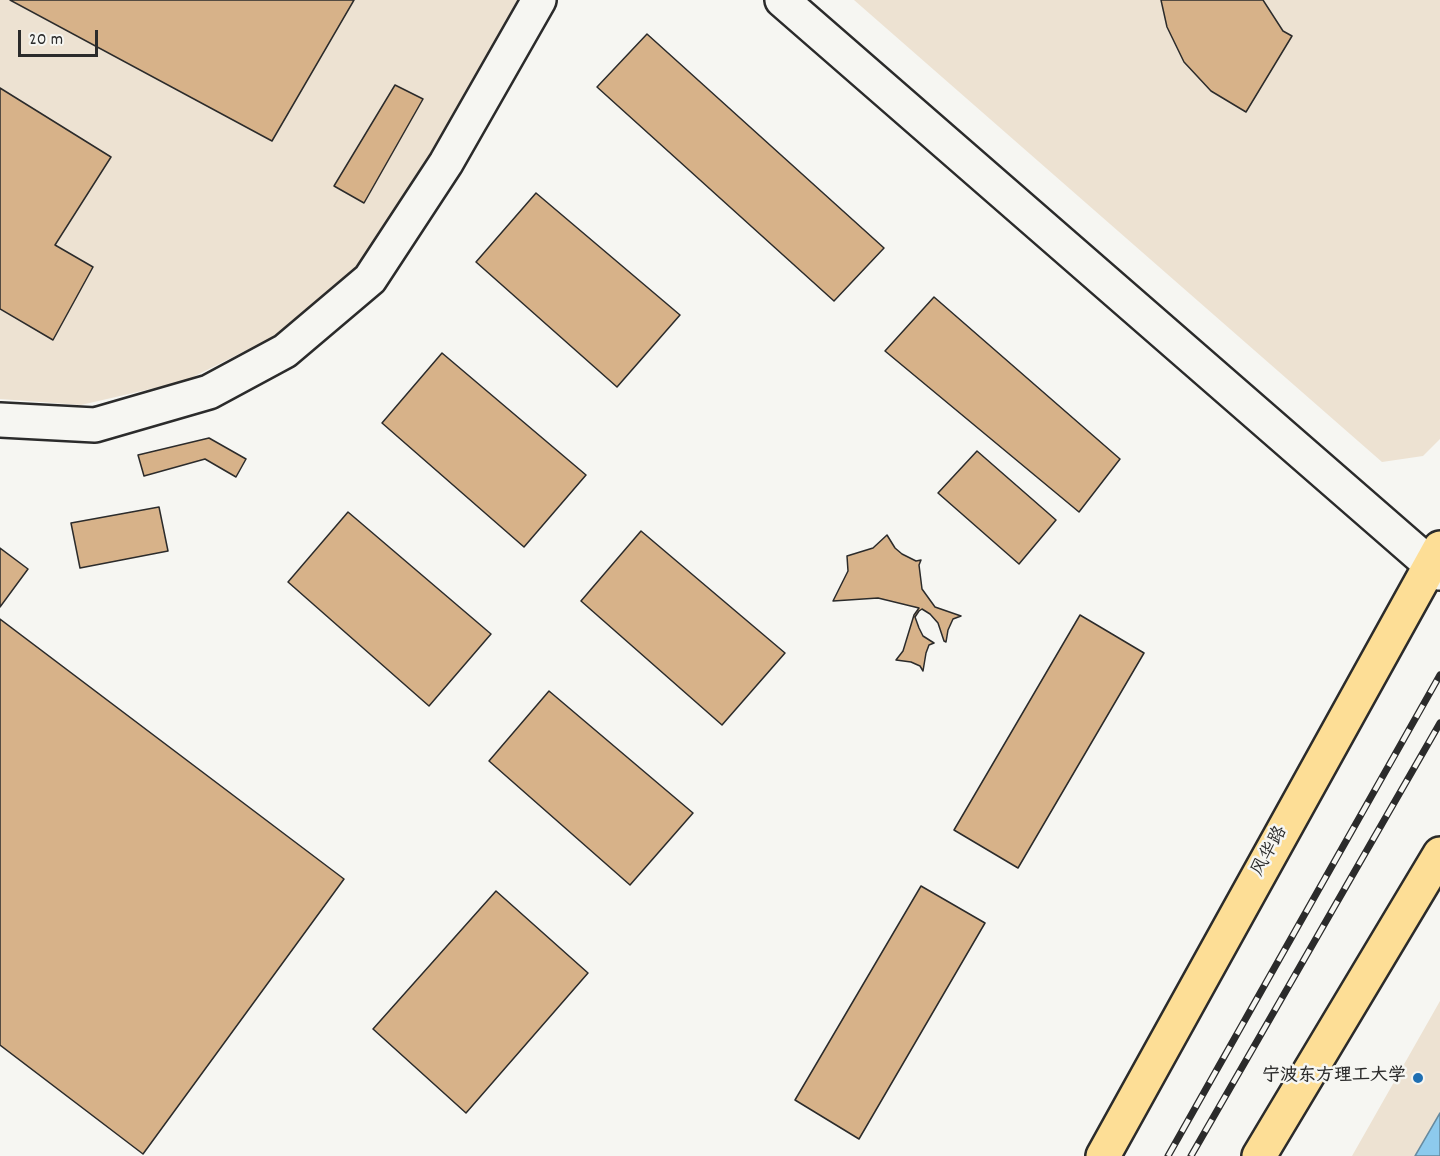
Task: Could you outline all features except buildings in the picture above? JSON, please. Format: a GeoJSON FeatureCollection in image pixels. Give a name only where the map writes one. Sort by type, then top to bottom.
{"type":"FeatureCollection","features":[{"type":"Feature","properties":{"kind":"main road"},"geometry":{"type":"LineString","coordinates":[[0,420],[95,425],[209,392],[285,351],[370,279],[446,163],[539,0]]}},
{"type":"Feature","properties":{"kind":"main road"},"geometry":{"type":"LineString","coordinates":[[782,0],[1437,562]]}},
{"type":"Feature","properties":{"kind":"main road","name":"风华路"},"geometry":{"type":"LineString","coordinates":[[1102,1156],[1437,562]]}},
{"type":"Feature","properties":{"kind":"main road"},"geometry":{"type":"LineString","coordinates":[[1259,1156],[1440,854]]}},
{"type":"Feature","properties":{"kind":"shaded area"},"geometry":{"type":"Polygon","coordinates":[[[0,0],[521,0],[369,257],[281,333],[185,381],[81,405],[0,399],[0,0]]]}},
{"type":"Feature","properties":{"kind":"shaded area"},"geometry":{"type":"Polygon","coordinates":[[[854,0],[1440,0],[1440,439],[1423,456],[1382,462],[854,0]]]}},
{"type":"Feature","properties":{"kind":"shaded area","name":"宁波东方理工大学"},"geometry":{"type":"Polygon","coordinates":[[[1440,1001],[1440,1156],[1352,1156],[1440,1001]]]}},
{"type":"Feature","properties":{"kind":"water"},"geometry":{"type":"Polygon","coordinates":[[[1440,1113],[1440,1156],[1415,1156],[1440,1113]]]}},
{"type":"Feature","properties":{"kind":"railway"},"geometry":{"type":"LineString","coordinates":[[1168,1156],[1440,675]]}},
{"type":"Feature","properties":{"kind":"railway"},"geometry":{"type":"LineString","coordinates":[[1191,1156],[1440,723]]}},
{"type":"Feature","properties":{"kind":"place","name":"宁波东方理工大学"},"geometry":{"type":"Point","coordinates":[1418,1078]}}]}
